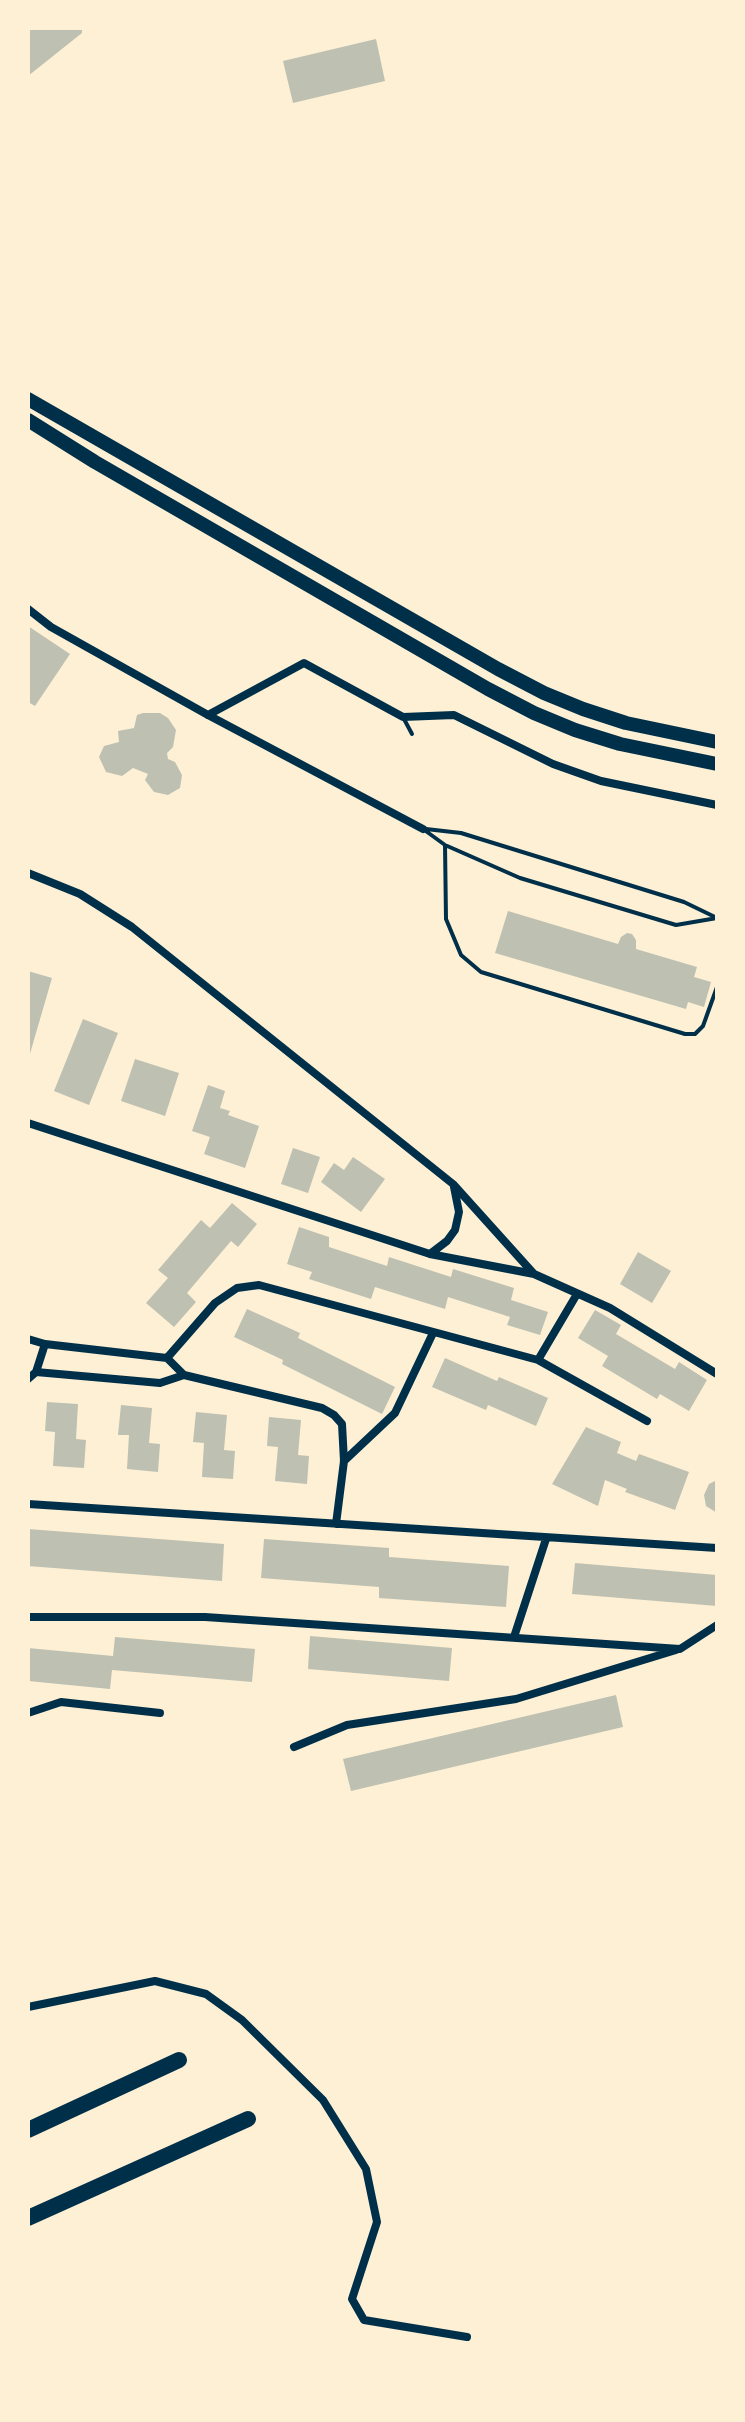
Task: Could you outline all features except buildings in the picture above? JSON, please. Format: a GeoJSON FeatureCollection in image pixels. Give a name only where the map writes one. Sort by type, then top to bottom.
{"type":"FeatureCollection","features":[{"type":"Feature","properties":{"kind":"highway"},"geometry":{"type":"LineString","coordinates":[[28,399],[544,693],[626,723],[717,742]]}},
{"type":"Feature","properties":{"kind":"highway"},"geometry":{"type":"LineString","coordinates":[[28,420],[95,462],[534,713],[620,744],[717,764]]}},
{"type":"Feature","properties":{"kind":"highway"},"geometry":{"type":"LineString","coordinates":[[28,431],[95,462]]}},
{"type":"Feature","properties":{"kind":"highway"},"geometry":{"type":"LineString","coordinates":[[28,2130],[179,2060]]}},
{"type":"Feature","properties":{"kind":"highway"},"geometry":{"type":"LineString","coordinates":[[28,2218],[248,2119]]}},
{"type":"Feature","properties":{"kind":"street"},"geometry":{"type":"LineString","coordinates":[[28,609],[51,627],[208,715],[423,829]]}},
{"type":"Feature","properties":{"kind":"street"},"geometry":{"type":"LineString","coordinates":[[208,715],[304,663],[403,717],[454,715],[565,768],[601,781],[717,805]]}},
{"type":"Feature","properties":{"kind":"street"},"geometry":{"type":"LineString","coordinates":[[28,873],[80,894],[132,927],[453,1184],[534,1274]]}},
{"type":"Feature","properties":{"kind":"street"},"geometry":{"type":"LineString","coordinates":[[28,1123],[430,1254],[534,1274],[610,1308],[717,1374]]}},
{"type":"Feature","properties":{"kind":"street"},"geometry":{"type":"LineString","coordinates":[[430,1254],[455,1230],[459,1212],[453,1184]]}},
{"type":"Feature","properties":{"kind":"street"},"geometry":{"type":"LineString","coordinates":[[167,1358],[215,1303],[237,1288],[259,1285],[538,1360],[647,1421]]}},
{"type":"Feature","properties":{"kind":"street"},"geometry":{"type":"LineString","coordinates":[[538,1360],[577,1294]]}},
{"type":"Feature","properties":{"kind":"street"},"geometry":{"type":"LineString","coordinates":[[344,1461],[395,1413],[433,1333]]}},
{"type":"Feature","properties":{"kind":"street"},"geometry":{"type":"LineString","coordinates":[[28,1339],[45,1344],[167,1358],[184,1375],[322,1408],[334,1415],[342,1424],[344,1461],[336,1524]]}},
{"type":"Feature","properties":{"kind":"street"},"geometry":{"type":"LineString","coordinates":[[28,1379],[36,1372],[45,1344]]}},
{"type":"Feature","properties":{"kind":"street"},"geometry":{"type":"LineString","coordinates":[[36,1372],[160,1383],[184,1375]]}},
{"type":"Feature","properties":{"kind":"street"},"geometry":{"type":"LineString","coordinates":[[28,1504],[717,1548]]}},
{"type":"Feature","properties":{"kind":"street"},"geometry":{"type":"LineString","coordinates":[[514,1637],[546,1539]]}},
{"type":"Feature","properties":{"kind":"street"},"geometry":{"type":"LineString","coordinates":[[28,1617],[205,1617],[680,1649]]}},
{"type":"Feature","properties":{"kind":"street"},"geometry":{"type":"LineString","coordinates":[[294,1747],[347,1725],[516,1699],[680,1649],[717,1625]]}},
{"type":"Feature","properties":{"kind":"street"},"geometry":{"type":"LineString","coordinates":[[28,1713],[61,1702],[160,1713]]}},
{"type":"Feature","properties":{"kind":"street"},"geometry":{"type":"LineString","coordinates":[[28,2007],[155,1981],[206,1994],[242,2020],[323,2100],[366,2169],[377,2222],[352,2299],[364,2320],[467,2337]]}},
{"type":"Feature","properties":{"kind":"lane"},"geometry":{"type":"LineString","coordinates":[[403,717],[412,734]]}},
{"type":"Feature","properties":{"kind":"lane"},"geometry":{"type":"LineString","coordinates":[[423,829],[445,845],[520,878],[676,925],[717,918]]}},
{"type":"Feature","properties":{"kind":"lane"},"geometry":{"type":"LineString","coordinates":[[423,829],[461,833],[684,902],[717,918]]}},
{"type":"Feature","properties":{"kind":"lane"},"geometry":{"type":"LineString","coordinates":[[445,845],[446,919],[461,955],[481,972],[685,1034],[695,1034],[703,1026],[717,987]]}}]}
